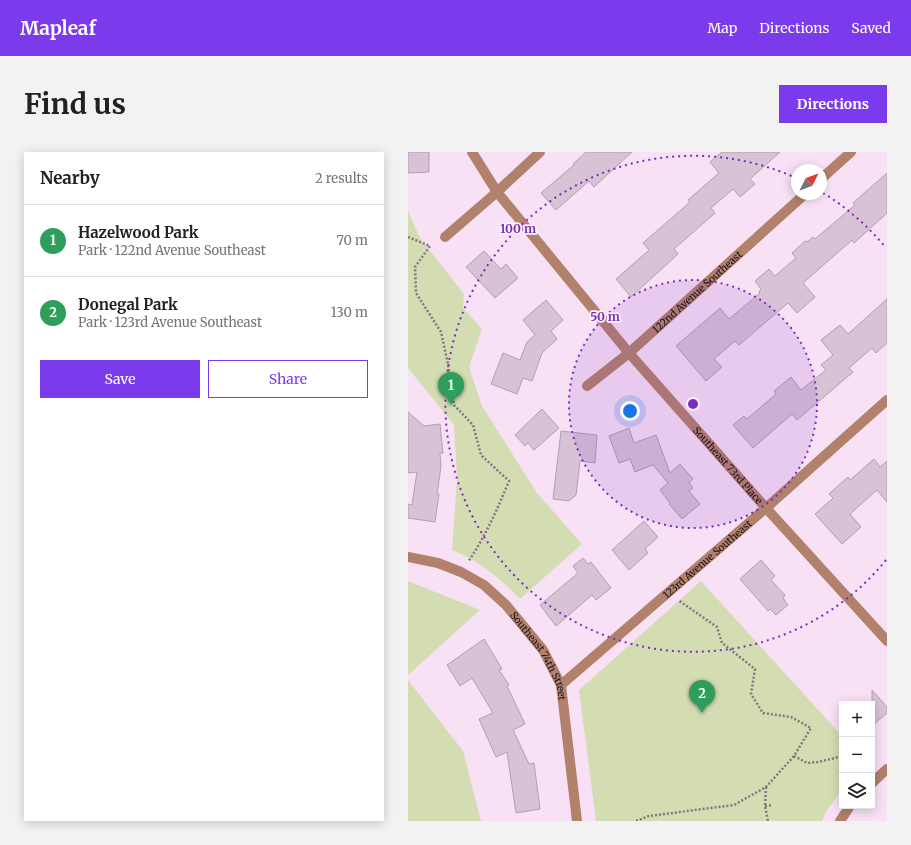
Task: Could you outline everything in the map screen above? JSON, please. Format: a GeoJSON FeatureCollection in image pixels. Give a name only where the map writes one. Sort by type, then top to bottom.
{"type":"FeatureCollection","features":[{"type":"Feature","properties":{"kind":"street","name":"Southeast 73rd Place"},"geometry":{"type":"LineString","coordinates":[[472,152],[497,192],[629,353],[766,508],[887,641]]}},
{"type":"Feature","properties":{"kind":"street"},"geometry":{"type":"LineString","coordinates":[[445,236],[497,192],[540,152]]}},
{"type":"Feature","properties":{"kind":"street"},"geometry":{"type":"LineString","coordinates":[[827,174],[851,152]]}},
{"type":"Feature","properties":{"kind":"street","name":"122nd Avenue Southeast"},"geometry":{"type":"LineString","coordinates":[[587,386],[629,353],[798,200]]}},
{"type":"Feature","properties":{"kind":"street","name":"123rd Avenue Southeast"},"geometry":{"type":"LineString","coordinates":[[561,684],[766,508],[887,400]]}},
{"type":"Feature","properties":{"kind":"street","name":"Southeast 74th Street"},"geometry":{"type":"LineString","coordinates":[[408,557],[438,563],[461,572],[484,585],[506,605],[543,650],[561,684],[577,821]]}},
{"type":"Feature","properties":{"kind":"street"},"geometry":{"type":"LineString","coordinates":[[875,780],[887,769]]}},
{"type":"Feature","properties":{"kind":"street"},"geometry":{"type":"LineString","coordinates":[[840,821],[848,809]]}},
{"type":"Feature","properties":{"kind":"path"},"geometry":{"type":"LineString","coordinates":[[408,237],[430,246],[415,267],[416,293],[441,332],[448,364],[454,405],[474,425],[481,455],[508,481],[493,519],[479,546],[461,572]]}},
{"type":"Feature","properties":{"kind":"path"},"geometry":{"type":"LineString","coordinates":[[636,821],[649,816],[734,805],[766,787],[794,756],[811,728],[791,717],[763,713],[751,694],[755,669],[722,643],[717,627],[678,602],[675,586]]}},
{"type":"Feature","properties":{"kind":"path"},"geometry":{"type":"LineString","coordinates":[[794,756],[808,763],[839,757]]}},
{"type":"Feature","properties":{"kind":"path"},"geometry":{"type":"LineString","coordinates":[[766,787],[765,806],[768,821]]}},
{"type":"Feature","properties":{"kind":"path"},"geometry":{"type":"LineString","coordinates":[[765,806],[772,805]]}},
{"type":"Feature","properties":{"kind":"green space"},"geometry":{"type":"Polygon","coordinates":[[[408,211],[420,238],[464,294],[463,308],[482,329],[469,367],[482,406],[537,493],[582,544],[520,599],[489,571],[471,559],[452,550],[457,479],[454,425],[408,368],[408,211]]]}},
{"type":"Feature","properties":{"kind":"green space"},"geometry":{"type":"Polygon","coordinates":[[[408,581],[480,610],[408,675],[408,581]]]}},
{"type":"Feature","properties":{"kind":"green space"},"geometry":{"type":"Polygon","coordinates":[[[701,581],[839,733],[839,793],[826,812],[822,821],[596,821],[579,690],[701,581]]]}},
{"type":"Feature","properties":{"kind":"green space"},"geometry":{"type":"Polygon","coordinates":[[[408,680],[463,751],[481,821],[408,821],[408,680]]]}},
{"type":"Feature","properties":{"kind":"building"},"geometry":{"type":"Polygon","coordinates":[[[408,152],[429,152],[429,172],[408,173],[408,152]]]}},
{"type":"Feature","properties":{"kind":"building"},"geometry":{"type":"Polygon","coordinates":[[[586,152],[632,152],[594,187],[589,181],[556,210],[541,193],[574,165],[573,164],[586,152]]]}},
{"type":"Feature","properties":{"kind":"building"},"geometry":{"type":"Polygon","coordinates":[[[722,152],[780,152],[750,179],[755,184],[740,197],[733,189],[711,208],[715,213],[674,249],[678,254],[631,297],[616,279],[649,250],[643,243],[690,202],[688,200],[719,173],[710,162],[722,152]]]}},
{"type":"Feature","properties":{"kind":"building"},"geometry":{"type":"Polygon","coordinates":[[[887,173],[887,213],[854,243],[852,240],[803,283],[815,297],[797,313],[788,303],[739,345],[735,341],[714,359],[722,367],[706,381],[676,346],[720,308],[729,319],[760,293],[759,292],[761,289],[755,281],[769,269],[775,276],[796,258],[792,253],[805,241],[807,242],[813,237],[815,239],[855,205],[853,203],[887,173]]]}},
{"type":"Feature","properties":{"kind":"building"},"geometry":{"type":"Polygon","coordinates":[[[484,251],[501,269],[506,264],[518,278],[495,298],[466,267],[484,251]]]}},
{"type":"Feature","properties":{"kind":"building"},"geometry":{"type":"Polygon","coordinates":[[[887,299],[887,343],[876,353],[872,348],[849,368],[853,372],[797,420],[792,414],[753,448],[733,425],[744,416],[747,419],[776,394],[774,391],[791,377],[801,390],[826,370],[821,365],[833,355],[821,340],[840,325],[848,334],[887,299]]]}},
{"type":"Feature","properties":{"kind":"building"},"geometry":{"type":"Polygon","coordinates":[[[546,300],[563,320],[551,331],[557,339],[542,353],[532,381],[523,378],[517,394],[491,384],[503,353],[520,360],[527,342],[535,335],[523,320],[546,300]]]}},
{"type":"Feature","properties":{"kind":"building"},"geometry":{"type":"Polygon","coordinates":[[[542,409],[559,428],[534,450],[528,443],[525,446],[515,435],[542,409]]]}},
{"type":"Feature","properties":{"kind":"building"},"geometry":{"type":"Polygon","coordinates":[[[408,412],[424,426],[440,424],[443,453],[440,453],[441,467],[435,522],[408,518],[408,504],[412,505],[417,472],[408,473],[408,412]]]}},
{"type":"Feature","properties":{"kind":"building"},"geometry":{"type":"Polygon","coordinates":[[[629,428],[634,443],[656,435],[670,473],[680,464],[693,479],[689,483],[693,488],[689,491],[700,504],[682,519],[669,504],[670,503],[660,490],[668,483],[653,465],[635,472],[630,459],[619,463],[609,436],[629,428]]]}},
{"type":"Feature","properties":{"kind":"building"},"geometry":{"type":"Polygon","coordinates":[[[561,431],[597,435],[595,463],[580,461],[576,495],[569,501],[553,499],[561,431]]]}},
{"type":"Feature","properties":{"kind":"building"},"geometry":{"type":"Polygon","coordinates":[[[874,459],[880,467],[887,461],[887,502],[877,490],[850,514],[861,527],[842,544],[815,514],[833,498],[829,494],[848,477],[850,480],[874,459]]]}},
{"type":"Feature","properties":{"kind":"building"},"geometry":{"type":"Polygon","coordinates":[[[644,521],[658,537],[645,549],[648,553],[629,570],[612,550],[644,521]]]}},
{"type":"Feature","properties":{"kind":"building"},"geometry":{"type":"Polygon","coordinates":[[[583,558],[588,564],[591,562],[611,588],[596,600],[592,595],[556,626],[540,605],[578,573],[573,566],[583,558]]]}},
{"type":"Feature","properties":{"kind":"building"},"geometry":{"type":"Polygon","coordinates":[[[761,560],[775,576],[771,580],[785,595],[783,598],[788,605],[776,615],[770,609],[768,611],[740,579],[761,560]]]}},
{"type":"Feature","properties":{"kind":"building"},"geometry":{"type":"Polygon","coordinates":[[[484,639],[502,669],[499,670],[509,685],[507,686],[525,724],[513,730],[529,764],[534,763],[540,809],[516,813],[507,752],[496,757],[479,719],[493,713],[472,678],[460,686],[447,665],[484,639]]]}},
{"type":"Feature","properties":{"kind":"building"},"geometry":{"type":"Polygon","coordinates":[[[872,690],[887,707],[887,713],[875,723],[875,701],[872,701],[872,690]]]}},
{"type":"Feature","properties":{"kind":"place","name":"Hazelwood Park"},"geometry":{"type":"Point","coordinates":[451,405]}},
{"type":"Feature","properties":{"kind":"place","name":"Donegal Park"},"geometry":{"type":"Point","coordinates":[702,713]}}]}
